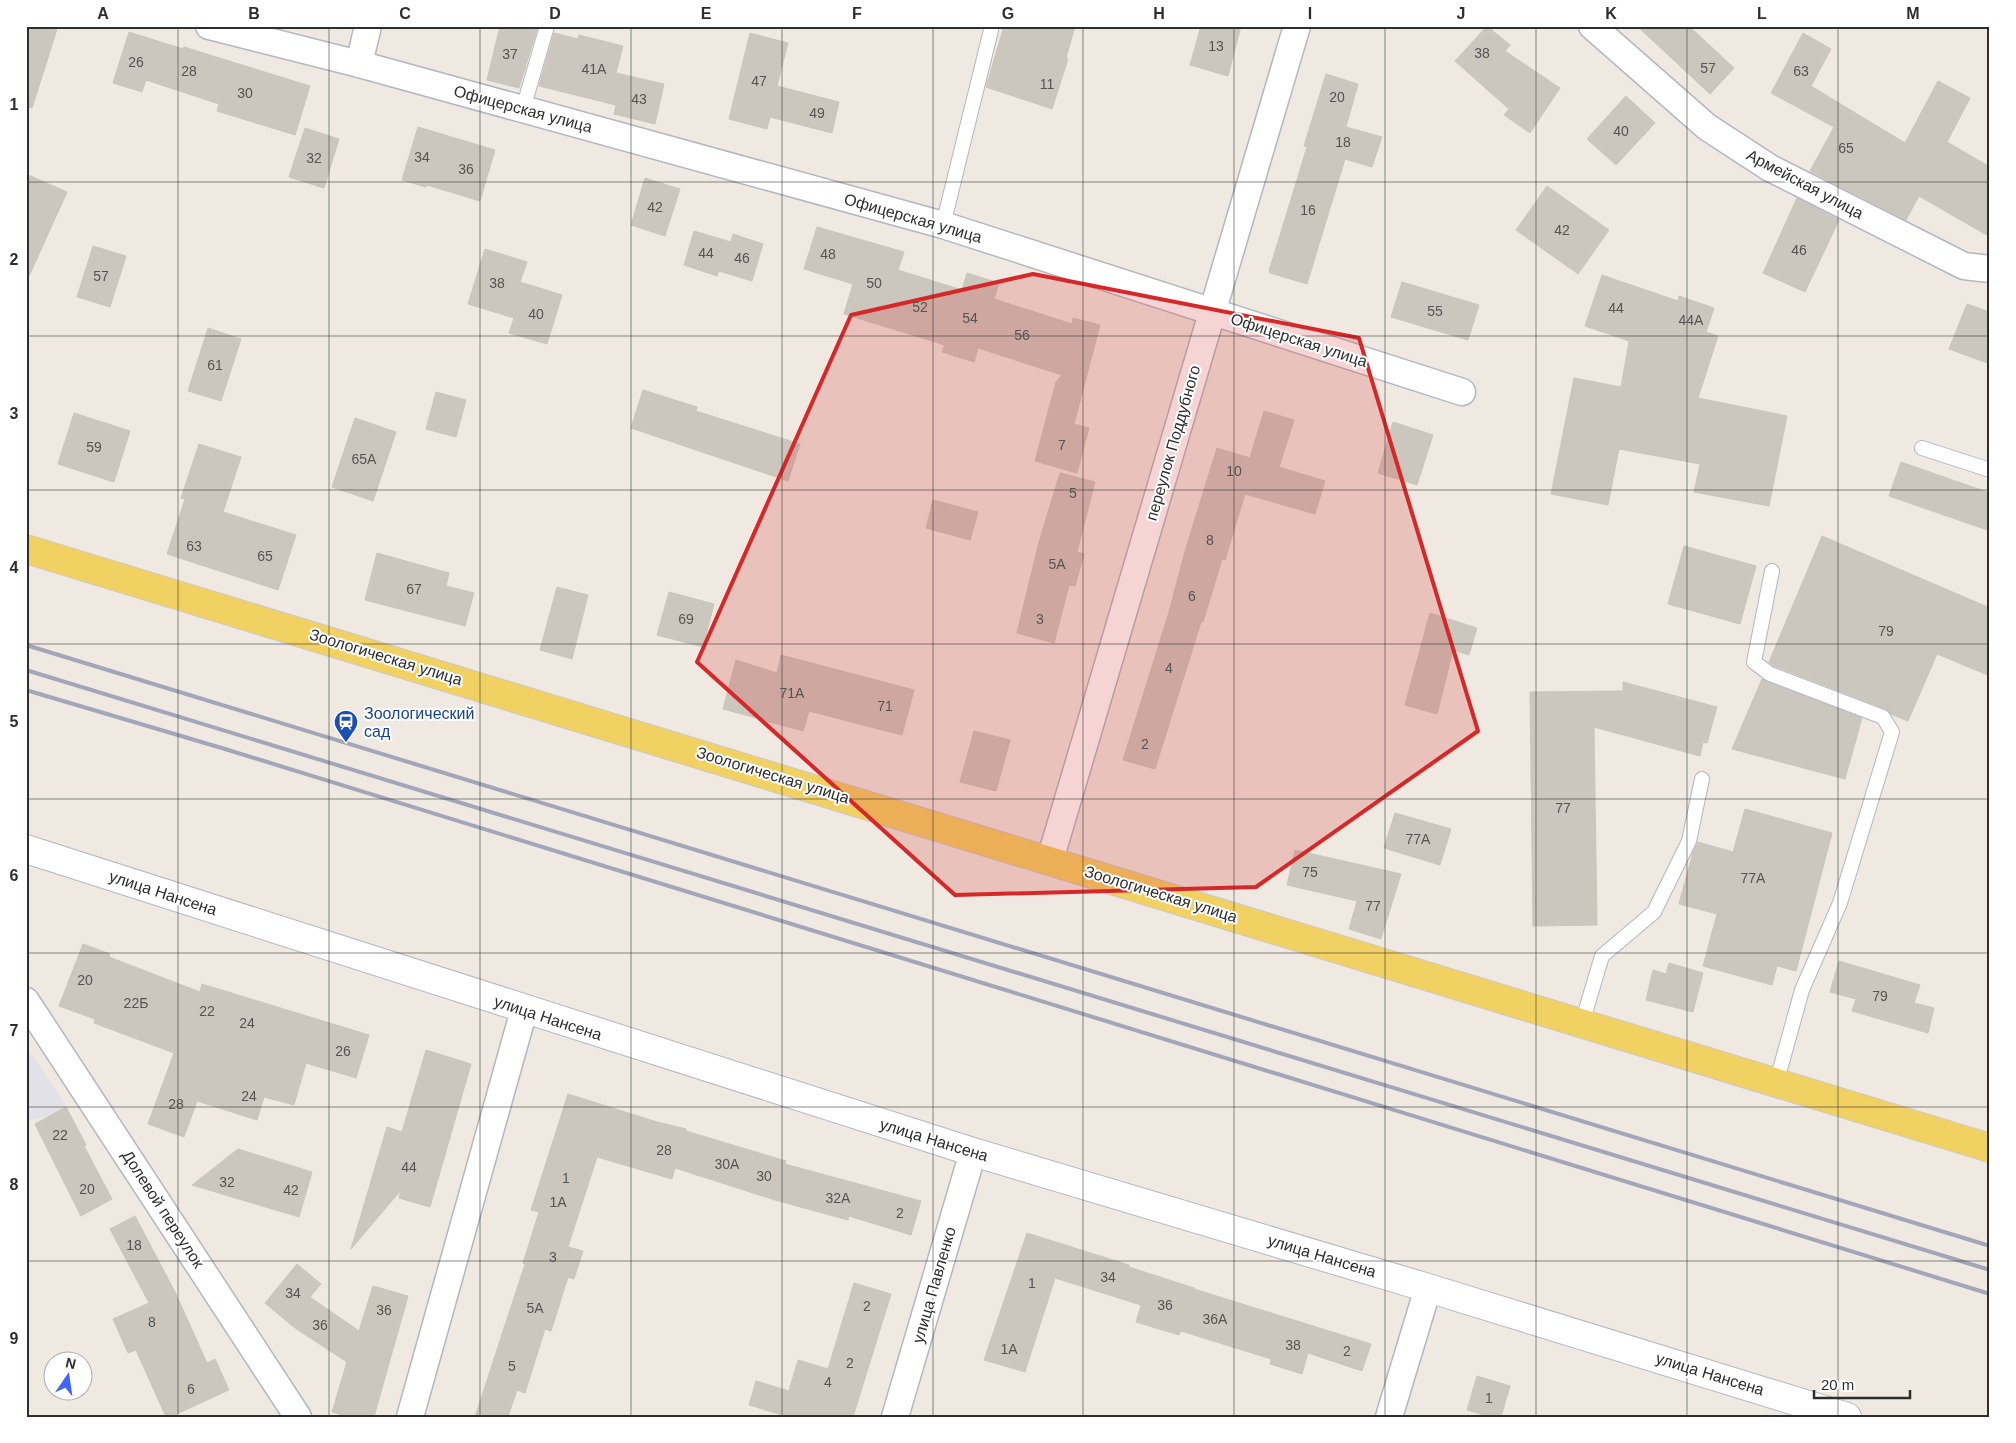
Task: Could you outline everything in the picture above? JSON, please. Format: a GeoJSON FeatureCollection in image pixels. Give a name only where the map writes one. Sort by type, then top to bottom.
{"type":"FeatureCollection","features":[{"type":"Feature","properties":{"kind":"main road","name":"Зоологическая улица"},"geometry":{"type":"LineString","coordinates":[[26,549],[1050,860],[1582,1024]]}},
{"type":"Feature","properties":{"kind":"main road","name":"улица Нансена"},"geometry":{"type":"LineString","coordinates":[[26,849],[524,1010],[973,1152],[1428,1288],[1847,1417]]}},
{"type":"Feature","properties":{"kind":"main road"},"geometry":{"type":"LineString","coordinates":[[1582,1024],[1990,1148]]}},
{"type":"Feature","properties":{"kind":"street","name":"Офицерская улица"},"geometry":{"type":"LineString","coordinates":[[209,26],[359,64],[942,225],[1462,392]]}},
{"type":"Feature","properties":{"kind":"street"},"geometry":{"type":"LineString","coordinates":[[359,64],[368,26]]}},
{"type":"Feature","properties":{"kind":"street","name":"переулок Поддубного"},"geometry":{"type":"LineString","coordinates":[[1050,860],[1297,26]]}},
{"type":"Feature","properties":{"kind":"street","name":"Армейская улица"},"geometry":{"type":"LineString","coordinates":[[1592,26],[1707,127],[1770,168],[1964,266],[1990,269]]}},
{"type":"Feature","properties":{"kind":"street","name":"Долевой переулок"},"geometry":{"type":"LineString","coordinates":[[26,1001],[298,1417]]}},
{"type":"Feature","properties":{"kind":"street"},"geometry":{"type":"LineString","coordinates":[[410,1417],[524,1010]]}},
{"type":"Feature","properties":{"kind":"street","name":"улица Павленко"},"geometry":{"type":"LineString","coordinates":[[895,1417],[973,1152]]}},
{"type":"Feature","properties":{"kind":"street"},"geometry":{"type":"LineString","coordinates":[[1389,1417],[1428,1288]]}},
{"type":"Feature","properties":{"kind":"lane"},"geometry":{"type":"LineString","coordinates":[[523,109],[547,26]]}},
{"type":"Feature","properties":{"kind":"lane"},"geometry":{"type":"LineString","coordinates":[[942,225],[992,26]]}},
{"type":"Feature","properties":{"kind":"lane"},"geometry":{"type":"LineString","coordinates":[[1922,448],[1990,470]]}},
{"type":"Feature","properties":{"kind":"lane"},"geometry":{"type":"LineString","coordinates":[[1772,571],[1754,662],[1770,674],[1883,717],[1892,732],[1840,903],[1802,990],[1776,1084]]}},
{"type":"Feature","properties":{"kind":"lane"},"geometry":{"type":"LineString","coordinates":[[1582,1024],[1602,956],[1654,912],[1689,841],[1702,779]]}},
{"type":"Feature","properties":{"kind":"highlighted area"},"geometry":{"type":"Polygon","coordinates":[[[1033,274],[1359,338],[1478,731],[1256,887],[955,895],[697,662],[851,315],[1033,274]]]}},
{"type":"Feature","properties":{"kind":"shaded area"},"geometry":{"type":"Polygon","coordinates":[[[26,1046],[69,1110],[26,1122],[26,1046]]]}},
{"type":"Feature","properties":{"kind":"building"},"geometry":{"type":"Polygon","coordinates":[[[26,26],[58,26],[32,108],[26,107],[26,26]]]}},
{"type":"Feature","properties":{"kind":"building"},"geometry":{"type":"Polygon","coordinates":[[[500,26],[526,26],[537,29],[519,88],[487,80],[500,26]]]}},
{"type":"Feature","properties":{"kind":"building"},"geometry":{"type":"Polygon","coordinates":[[[1004,26],[1075,26],[1066,58],[1068,59],[1052,109],[986,87],[1004,26]]]}},
{"type":"Feature","properties":{"kind":"building"},"geometry":{"type":"Polygon","coordinates":[[[1201,26],[1241,26],[1228,76],[1190,65],[1201,26]]]}},
{"type":"Feature","properties":{"kind":"building"},"geometry":{"type":"Polygon","coordinates":[[[1487,26],[1510,45],[1505,51],[1560,88],[1530,133],[1504,115],[1509,109],[1455,61],[1487,26]]]}},
{"type":"Feature","properties":{"kind":"building"},"geometry":{"type":"Polygon","coordinates":[[[1637,26],[1689,26],[1734,68],[1710,94],[1637,26]]]}},
{"type":"Feature","properties":{"kind":"building"},"geometry":{"type":"Polygon","coordinates":[[[129,32],[310,86],[295,135],[217,111],[219,104],[146,80],[142,92],[113,83],[129,32]]]}},
{"type":"Feature","properties":{"kind":"building"},"geometry":{"type":"Polygon","coordinates":[[[554,33],[578,39],[579,35],[623,46],[616,73],[664,84],[655,124],[614,114],[616,105],[539,86],[554,33]]]}},
{"type":"Feature","properties":{"kind":"building"},"geometry":{"type":"Polygon","coordinates":[[[750,33],[788,43],[777,86],[839,102],[832,133],[770,117],[767,129],[729,119],[750,33]]]}},
{"type":"Feature","properties":{"kind":"building"},"geometry":{"type":"Polygon","coordinates":[[[1803,33],[1831,49],[1811,86],[1905,143],[1938,81],[1970,98],[1947,142],[1990,167],[1990,237],[1919,196],[1906,220],[1810,171],[1834,127],[1771,93],[1803,33]]]}},
{"type":"Feature","properties":{"kind":"building"},"geometry":{"type":"Polygon","coordinates":[[[1326,74],[1358,84],[1346,127],[1382,137],[1372,167],[1345,159],[1307,284],[1270,273],[1269,271],[1307,147],[1304,146],[1326,74]]]}},
{"type":"Feature","properties":{"kind":"building"},"geometry":{"type":"Polygon","coordinates":[[[1626,96],[1655,123],[1616,165],[1587,139],[1626,96]]]}},
{"type":"Feature","properties":{"kind":"building"},"geometry":{"type":"Polygon","coordinates":[[[418,127],[495,150],[480,201],[427,185],[426,187],[402,180],[418,127]]]}},
{"type":"Feature","properties":{"kind":"building"},"geometry":{"type":"Polygon","coordinates":[[[305,128],[339,139],[324,188],[289,177],[305,128]]]}},
{"type":"Feature","properties":{"kind":"building"},"geometry":{"type":"Polygon","coordinates":[[[26,174],[67,192],[26,283],[26,174]]]}},
{"type":"Feature","properties":{"kind":"building"},"geometry":{"type":"Polygon","coordinates":[[[645,178],[680,189],[665,236],[631,225],[645,178]]]}},
{"type":"Feature","properties":{"kind":"building"},"geometry":{"type":"Polygon","coordinates":[[[1547,186],[1609,230],[1578,274],[1516,230],[1547,186]]]}},
{"type":"Feature","properties":{"kind":"building"},"geometry":{"type":"Polygon","coordinates":[[[1797,198],[1839,220],[1805,292],[1763,273],[1797,198]]]}},
{"type":"Feature","properties":{"kind":"building"},"geometry":{"type":"Polygon","coordinates":[[[817,227],[904,252],[898,270],[962,290],[967,273],[999,283],[994,299],[1072,324],[1073,318],[1100,325],[1074,424],[1089,428],[1077,473],[1035,461],[1056,382],[1062,375],[978,348],[974,362],[942,352],[945,345],[844,314],[853,284],[804,269],[817,227]]]}},
{"type":"Feature","properties":{"kind":"building"},"geometry":{"type":"Polygon","coordinates":[[[694,231],[731,242],[733,234],[763,244],[752,281],[719,271],[717,276],[684,265],[694,231]]]}},
{"type":"Feature","properties":{"kind":"building"},"geometry":{"type":"Polygon","coordinates":[[[93,246],[126,256],[110,307],[77,297],[93,246]]]}},
{"type":"Feature","properties":{"kind":"building"},"geometry":{"type":"Polygon","coordinates":[[[485,249],[527,262],[520,282],[562,295],[547,344],[509,333],[514,318],[468,304],[485,249]]]}},
{"type":"Feature","properties":{"kind":"building"},"geometry":{"type":"Polygon","coordinates":[[[1602,275],[1678,301],[1679,296],[1714,308],[1706,332],[1718,336],[1698,398],[1787,416],[1769,506],[1694,492],[1700,464],[1619,449],[1608,505],[1551,494],[1574,378],[1621,387],[1629,341],[1585,326],[1602,275]]]}},
{"type":"Feature","properties":{"kind":"building"},"geometry":{"type":"Polygon","coordinates":[[[1402,282],[1479,305],[1468,340],[1391,317],[1402,282]]]}},
{"type":"Feature","properties":{"kind":"building"},"geometry":{"type":"Polygon","coordinates":[[[1967,304],[1990,312],[1990,364],[1949,349],[1967,304]]]}},
{"type":"Feature","properties":{"kind":"building"},"geometry":{"type":"Polygon","coordinates":[[[208,328],[241,339],[221,401],[188,391],[208,328]]]}},
{"type":"Feature","properties":{"kind":"building"},"geometry":{"type":"Polygon","coordinates":[[[643,390],[697,407],[696,411],[800,444],[788,481],[631,428],[643,390]]]}},
{"type":"Feature","properties":{"kind":"building"},"geometry":{"type":"Polygon","coordinates":[[[436,392],[466,400],[456,437],[426,429],[436,392]]]}},
{"type":"Feature","properties":{"kind":"building"},"geometry":{"type":"Polygon","coordinates":[[[1264,411],[1294,420],[1279,467],[1325,481],[1315,514],[1245,494],[1225,560],[1222,559],[1203,622],[1201,622],[1155,769],[1123,760],[1217,448],[1250,458],[1264,411]]]}},
{"type":"Feature","properties":{"kind":"building"},"geometry":{"type":"Polygon","coordinates":[[[74,413],[130,431],[114,482],[58,464],[74,413]]]}},
{"type":"Feature","properties":{"kind":"building"},"geometry":{"type":"Polygon","coordinates":[[[355,418],[396,432],[373,501],[332,487],[355,418]]]}},
{"type":"Feature","properties":{"kind":"building"},"geometry":{"type":"Polygon","coordinates":[[[1393,422],[1433,435],[1417,485],[1378,473],[1393,422]]]}},
{"type":"Feature","properties":{"kind":"building"},"geometry":{"type":"Polygon","coordinates":[[[199,444],[241,457],[223,512],[296,535],[278,590],[167,554],[185,499],[181,498],[199,444]]]}},
{"type":"Feature","properties":{"kind":"building"},"geometry":{"type":"Polygon","coordinates":[[[1901,462],[1990,493],[1990,531],[1889,496],[1901,462]]]}},
{"type":"Feature","properties":{"kind":"building"},"geometry":{"type":"Polygon","coordinates":[[[1060,473],[1095,482],[1077,552],[1084,554],[1075,586],[1069,585],[1054,643],[1017,633],[1039,542],[1060,473]]]}},
{"type":"Feature","properties":{"kind":"building"},"geometry":{"type":"Polygon","coordinates":[[[933,500],[978,512],[970,540],[926,528],[933,500]]]}},
{"type":"Feature","properties":{"kind":"building"},"geometry":{"type":"Polygon","coordinates":[[[1822,536],[1990,608],[1990,676],[1937,654],[1908,721],[1891,714],[1886,709],[1774,666],[1769,662],[1822,536]]]}},
{"type":"Feature","properties":{"kind":"building"},"geometry":{"type":"Polygon","coordinates":[[[1684,546],[1756,566],[1740,624],[1668,604],[1684,546]]]}},
{"type":"Feature","properties":{"kind":"building"},"geometry":{"type":"Polygon","coordinates":[[[377,553],[449,573],[446,586],[474,593],[465,626],[365,600],[377,553]]]}},
{"type":"Feature","properties":{"kind":"building"},"geometry":{"type":"Polygon","coordinates":[[[557,587],[588,595],[572,659],[540,650],[557,587]]]}},
{"type":"Feature","properties":{"kind":"building"},"geometry":{"type":"Polygon","coordinates":[[[669,592],[714,604],[703,647],[657,635],[669,592]]]}},
{"type":"Feature","properties":{"kind":"building"},"geometry":{"type":"Polygon","coordinates":[[[1430,613],[1477,628],[1469,655],[1453,650],[1437,714],[1405,705],[1430,613]]]}},
{"type":"Feature","properties":{"kind":"building"},"geometry":{"type":"Polygon","coordinates":[[[781,655],[914,690],[902,735],[809,711],[803,731],[723,709],[736,660],[777,673],[781,655]]]}},
{"type":"Feature","properties":{"kind":"building"},"geometry":{"type":"Polygon","coordinates":[[[1762,679],[1862,718],[1845,779],[1732,749],[1762,679]]]}},
{"type":"Feature","properties":{"kind":"building"},"geometry":{"type":"Polygon","coordinates":[[[1623,682],[1717,707],[1707,743],[1703,742],[1700,756],[1594,727],[1597,925],[1533,926],[1530,692],[1623,691],[1623,682]]]}},
{"type":"Feature","properties":{"kind":"building"},"geometry":{"type":"Polygon","coordinates":[[[974,731],[1010,740],[996,791],[960,782],[974,731]]]}},
{"type":"Feature","properties":{"kind":"building"},"geometry":{"type":"Polygon","coordinates":[[[1745,809],[1832,833],[1796,971],[1777,966],[1772,985],[1703,966],[1717,914],[1679,904],[1693,852],[1698,842],[1733,852],[1745,809]]]}},
{"type":"Feature","properties":{"kind":"building"},"geometry":{"type":"Polygon","coordinates":[[[1395,813],[1451,829],[1440,865],[1384,848],[1395,813]]]}},
{"type":"Feature","properties":{"kind":"building"},"geometry":{"type":"Polygon","coordinates":[[[1295,850],[1401,874],[1381,939],[1349,929],[1357,901],[1287,885],[1295,850]]]}},
{"type":"Feature","properties":{"kind":"building"},"geometry":{"type":"Polygon","coordinates":[[[83,944],[110,954],[109,957],[200,992],[202,984],[369,1035],[356,1078],[306,1063],[294,1105],[264,1097],[257,1120],[197,1101],[184,1137],[148,1124],[174,1053],[94,1023],[95,1019],[59,1006],[83,944]]]}},
{"type":"Feature","properties":{"kind":"building"},"geometry":{"type":"Polygon","coordinates":[[[1839,961],[1920,985],[1914,1003],[1934,1008],[1928,1033],[1852,1011],[1856,999],[1830,992],[1839,961]]]}},
{"type":"Feature","properties":{"kind":"building"},"geometry":{"type":"Polygon","coordinates":[[[1669,963],[1703,973],[1693,1012],[1646,1000],[1653,970],[1666,974],[1669,963]]]}},
{"type":"Feature","properties":{"kind":"building"},"geometry":{"type":"Polygon","coordinates":[[[426,1050],[471,1064],[430,1207],[399,1198],[401,1190],[351,1249],[387,1127],[402,1132],[426,1050]]]}},
{"type":"Feature","properties":{"kind":"building"},"geometry":{"type":"Polygon","coordinates":[[[568,1094],[786,1161],[785,1164],[921,1201],[911,1235],[849,1216],[848,1220],[775,1200],[675,1168],[672,1179],[597,1157],[568,1247],[583,1251],[574,1279],[568,1277],[551,1331],[545,1329],[525,1393],[517,1390],[508,1417],[475,1417],[525,1264],[523,1263],[539,1212],[531,1210],[568,1094]]]}},
{"type":"Feature","properties":{"kind":"building"},"geometry":{"type":"Polygon","coordinates":[[[66,1107],[112,1199],[81,1216],[35,1124],[66,1107]]]}},
{"type":"Feature","properties":{"kind":"building"},"geometry":{"type":"Polygon","coordinates":[[[238,1149],[312,1172],[299,1217],[192,1185],[238,1149]]]}},
{"type":"Feature","properties":{"kind":"building"},"geometry":{"type":"Polygon","coordinates":[[[135,1216],[175,1292],[207,1363],[215,1359],[229,1390],[170,1417],[166,1417],[136,1350],[128,1353],[113,1319],[149,1303],[110,1229],[135,1216]]]}},
{"type":"Feature","properties":{"kind":"building"},"geometry":{"type":"Polygon","coordinates":[[[1027,1233],[1129,1265],[1129,1267],[1194,1289],[1371,1344],[1362,1371],[1308,1353],[1302,1374],[1270,1364],[1271,1359],[1181,1331],[1179,1335],[1136,1322],[1141,1305],[1055,1278],[1025,1372],[984,1360],[1027,1233]]]}},
{"type":"Feature","properties":{"kind":"building"},"geometry":{"type":"Polygon","coordinates":[[[297,1264],[321,1284],[310,1297],[359,1331],[373,1286],[408,1296],[374,1417],[349,1417],[332,1412],[347,1362],[295,1328],[265,1303],[297,1264]]]}},
{"type":"Feature","properties":{"kind":"building"},"geometry":{"type":"Polygon","coordinates":[[[854,1283],[891,1294],[853,1417],[781,1417],[782,1415],[749,1405],[756,1381],[789,1391],[798,1360],[828,1369],[854,1283]]]}},
{"type":"Feature","properties":{"kind":"building"},"geometry":{"type":"Polygon","coordinates":[[[1477,1376],[1510,1386],[1501,1417],[1491,1417],[1467,1410],[1477,1376]]]}},
{"type":"Feature","properties":{"kind":"railway"},"geometry":{"type":"LineString","coordinates":[[26,645],[1990,1246]]}},
{"type":"Feature","properties":{"kind":"railway"},"geometry":{"type":"LineString","coordinates":[[26,670],[1990,1270]]}},
{"type":"Feature","properties":{"kind":"railway"},"geometry":{"type":"LineString","coordinates":[[26,690],[225,749],[1990,1294]]}},
{"type":"Feature","properties":{"kind":"place","name":"Зоологический сад"},"geometry":{"type":"Point","coordinates":[346,743]}}]}
